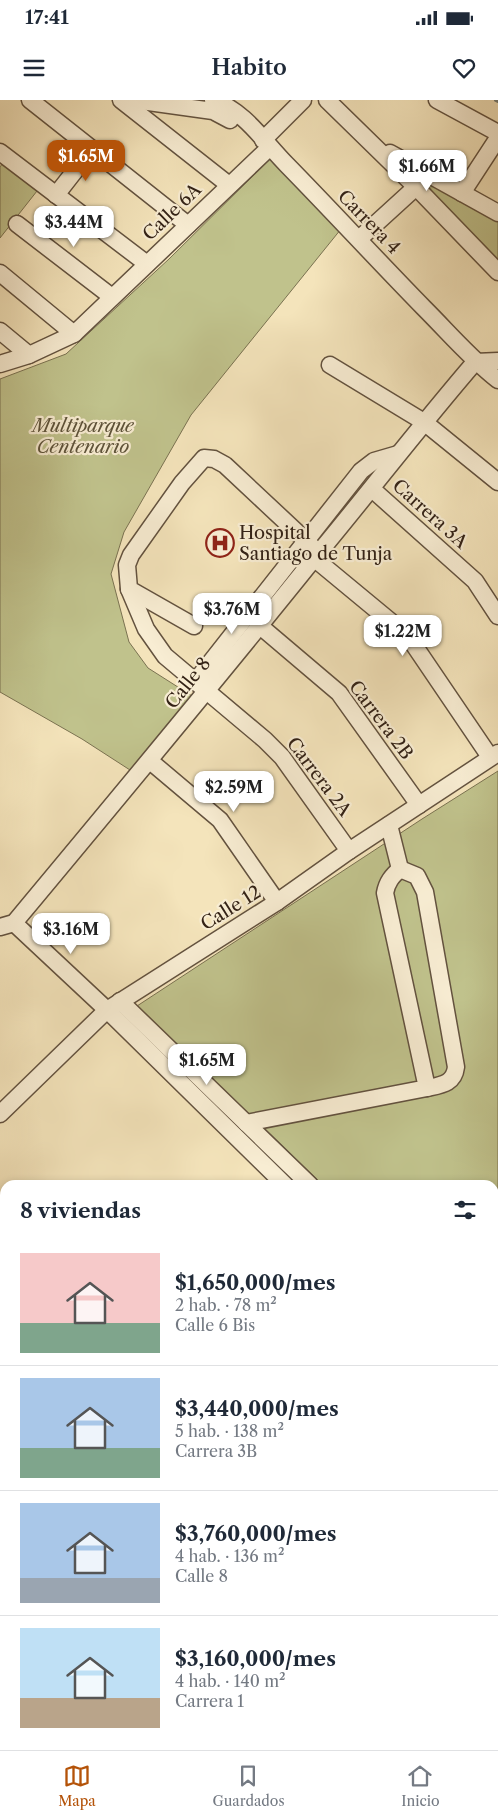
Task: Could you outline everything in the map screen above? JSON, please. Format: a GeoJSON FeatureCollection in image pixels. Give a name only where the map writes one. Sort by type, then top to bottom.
{"type":"FeatureCollection","features":[{"type":"Feature","properties":{"kind":"street"},"geometry":{"type":"LineString","coordinates":[[30,100],[188,225]]}},
{"type":"Feature","properties":{"kind":"street"},"geometry":{"type":"LineString","coordinates":[[122,100],[229,185]]}},
{"type":"Feature","properties":{"kind":"street","name":"Carrera 4"},"geometry":{"type":"LineString","coordinates":[[134,100],[212,111],[228,118],[266,146]]}},
{"type":"Feature","properties":{"kind":"street","name":"Carrera 4"},"geometry":{"type":"LineString","coordinates":[[213,100],[240,114],[266,146],[359,239],[475,362],[498,380]]}},
{"type":"Feature","properties":{"kind":"street","name":"Calle 6A"},"geometry":{"type":"LineString","coordinates":[[0,364],[29,355],[74,334],[229,185],[266,146],[302,100]]}},
{"type":"Feature","properties":{"kind":"street"},"geometry":{"type":"LineString","coordinates":[[327,100],[416,187],[498,272]]}},
{"type":"Feature","properties":{"kind":"street"},"geometry":{"type":"LineString","coordinates":[[437,100],[498,133]]}},
{"type":"Feature","properties":{"kind":"street"},"geometry":{"type":"LineString","coordinates":[[462,193],[498,138]]}},
{"type":"Feature","properties":{"kind":"street"},"geometry":{"type":"LineString","coordinates":[[371,143],[498,213]]}},
{"type":"Feature","properties":{"kind":"street"},"geometry":{"type":"LineString","coordinates":[[56,195],[92,149]]}},
{"type":"Feature","properties":{"kind":"street"},"geometry":{"type":"LineString","coordinates":[[0,152],[146,264]]}},
{"type":"Feature","properties":{"kind":"street"},"geometry":{"type":"LineString","coordinates":[[359,239],[416,187]]}},
{"type":"Feature","properties":{"kind":"street"},"geometry":{"type":"LineString","coordinates":[[17,224],[112,297]]}},
{"type":"Feature","properties":{"kind":"street"},"geometry":{"type":"LineString","coordinates":[[0,273],[74,334]]}},
{"type":"Feature","properties":{"kind":"street"},"geometry":{"type":"LineString","coordinates":[[0,331],[29,355]]}},
{"type":"Feature","properties":{"kind":"street"},"geometry":{"type":"LineString","coordinates":[[475,362],[498,361]]}},
{"type":"Feature","properties":{"kind":"street","name":"Calle 8"},"geometry":{"type":"LineString","coordinates":[[7,925],[150,761],[201,687],[260,626],[424,422],[475,362]]}},
{"type":"Feature","properties":{"kind":"street"},"geometry":{"type":"LineString","coordinates":[[330,365],[424,422],[498,482]]}},
{"type":"Feature","properties":{"kind":"street"},"geometry":{"type":"LineString","coordinates":[[201,687],[306,541],[361,471],[374,461],[398,454]]}},
{"type":"Feature","properties":{"kind":"street"},"geometry":{"type":"LineString","coordinates":[[194,626],[128,589],[127,565],[131,556],[182,483],[204,458],[214,459],[224,465],[306,541],[317,556],[396,626],[414,645],[494,755]]}},
{"type":"Feature","properties":{"kind":"street","name":"Carrera 3A"},"geometry":{"type":"LineString","coordinates":[[372,489],[475,581],[498,616]]}},
{"type":"Feature","properties":{"kind":"street","name":"Carrera 2A"},"geometry":{"type":"LineString","coordinates":[[128,589],[154,642],[165,656],[265,740],[282,757],[349,851]]}},
{"type":"Feature","properties":{"kind":"street","name":"Carrera 2B"},"geometry":{"type":"LineString","coordinates":[[260,626],[340,694],[419,805]]}},
{"type":"Feature","properties":{"kind":"street","name":"Calle 12"},"geometry":{"type":"LineString","coordinates":[[0,1114],[113,1005],[277,902],[349,851],[494,755]]}},
{"type":"Feature","properties":{"kind":"street"},"geometry":{"type":"LineString","coordinates":[[150,761],[220,820],[277,902]]}},
{"type":"Feature","properties":{"kind":"street"},"geometry":{"type":"LineString","coordinates":[[389,825],[400,869]]}},
{"type":"Feature","properties":{"kind":"street"},"geometry":{"type":"LineString","coordinates":[[246,1124],[444,1085],[450,1082],[456,1067],[425,892],[417,876],[400,869]]}},
{"type":"Feature","properties":{"kind":"street"},"geometry":{"type":"LineString","coordinates":[[400,869],[392,876],[386,886],[385,893],[427,1088]]}},
{"type":"Feature","properties":{"kind":"street"},"geometry":{"type":"LineString","coordinates":[[7,925],[113,1005],[246,1124],[305,1180]]}},
{"type":"Feature","properties":{"kind":"street"},"geometry":{"type":"LineString","coordinates":[[113,1005],[280,1180]]}},
{"type":"Feature","properties":{"kind":"green space","name":"Multiparque Centenario"},"geometry":{"type":"Polygon","coordinates":[[[271,158],[341,229],[191,415],[124,532],[111,574],[129,642],[148,668],[192,696],[130,770],[82,739],[0,692],[0,379],[66,354],[169,259],[271,158]]]}},
{"type":"Feature","properties":{"kind":"green space"},"geometry":{"type":"Polygon","coordinates":[[[2,164],[37,191],[0,238],[0,167],[2,164]]]}},
{"type":"Feature","properties":{"kind":"green space"},"geometry":{"type":"Polygon","coordinates":[[[401,164],[498,220],[498,259],[401,164]]]}},
{"type":"Feature","properties":{"kind":"green space"},"geometry":{"type":"Polygon","coordinates":[[[498,771],[498,1180],[318,1180],[137,1006],[498,771]]]}},
{"type":"Feature","properties":{"kind":"place","name":"Hospital Santiago de Tunja"},"geometry":{"type":"Point","coordinates":[220,543]}}]}
